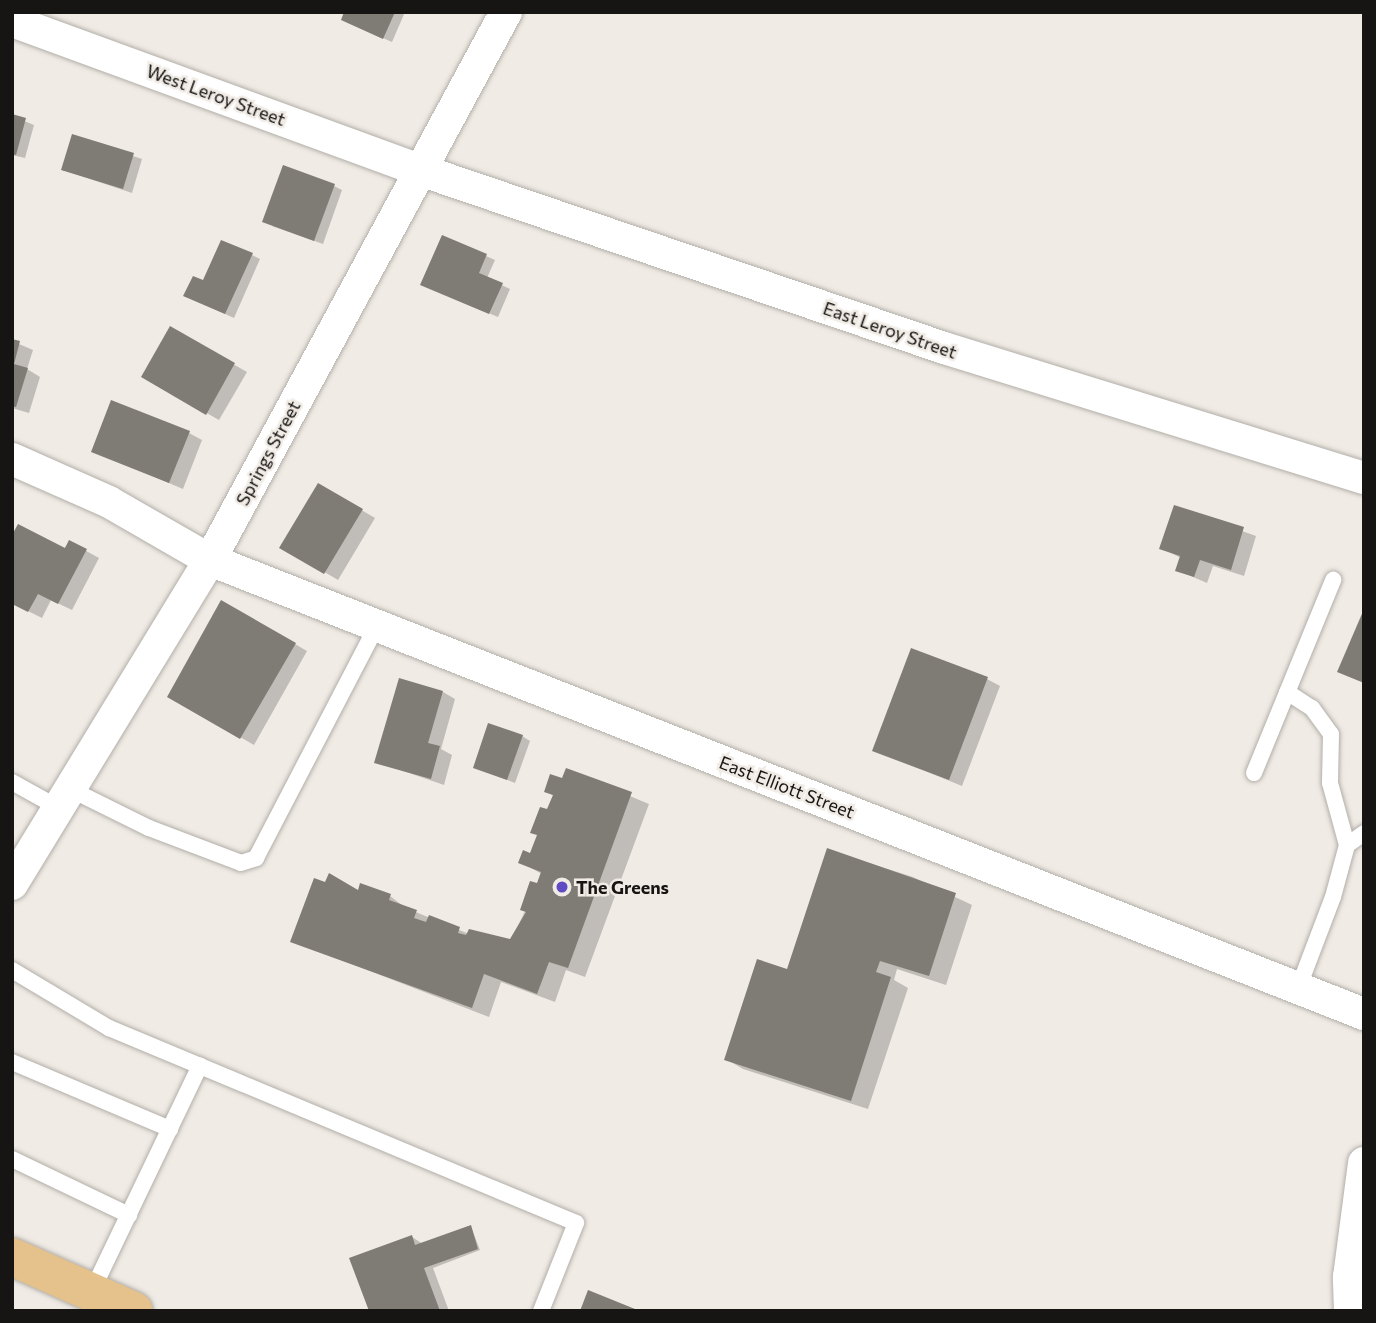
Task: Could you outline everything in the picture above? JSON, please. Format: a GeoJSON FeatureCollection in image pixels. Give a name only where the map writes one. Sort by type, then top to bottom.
{"type":"FeatureCollection","features":[{"type":"Feature","properties":{"kind":"main road"},"geometry":{"type":"LineString","coordinates":[[12,1256],[134,1311]]}},
{"type":"Feature","properties":{"kind":"street","name":"Springs Street"},"geometry":{"type":"LineString","coordinates":[[17,864],[65,798],[210,560],[506,12]]}},
{"type":"Feature","properties":{"kind":"street","name":"West Leroy Street"},"geometry":{"type":"LineString","coordinates":[[12,21],[420,170]]}},
{"type":"Feature","properties":{"kind":"street","name":"East Leroy Street"},"geometry":{"type":"LineString","coordinates":[[420,170],[944,348],[1364,478]]}},
{"type":"Feature","properties":{"kind":"street","name":"East Elliott Street"},"geometry":{"type":"LineString","coordinates":[[12,459],[109,502],[210,560],[1364,1014]]}},
{"type":"Feature","properties":{"kind":"street"},"geometry":{"type":"LineString","coordinates":[[1350,1311],[1349,1277],[1364,1163]]}},
{"type":"Feature","properties":{"kind":"lane"},"geometry":{"type":"LineString","coordinates":[[1254,773],[1334,580]]}},
{"type":"Feature","properties":{"kind":"lane"},"geometry":{"type":"LineString","coordinates":[[12,782],[65,798],[241,863],[256,858],[377,626]]}},
{"type":"Feature","properties":{"kind":"lane"},"geometry":{"type":"LineString","coordinates":[[1287,692],[1312,708],[1331,734],[1330,783],[1347,845],[1333,897],[1297,989]]}},
{"type":"Feature","properties":{"kind":"lane"},"geometry":{"type":"LineString","coordinates":[[1347,845],[1364,833]]}},
{"type":"Feature","properties":{"kind":"lane"},"geometry":{"type":"LineString","coordinates":[[12,970],[109,1028],[576,1223],[541,1311]]}},
{"type":"Feature","properties":{"kind":"lane"},"geometry":{"type":"LineString","coordinates":[[12,1062],[170,1129]]}},
{"type":"Feature","properties":{"kind":"lane"},"geometry":{"type":"LineString","coordinates":[[92,1292],[200,1066]]}},
{"type":"Feature","properties":{"kind":"lane"},"geometry":{"type":"LineString","coordinates":[[12,1159],[129,1215]]}},
{"type":"Feature","properties":{"kind":"building"},"geometry":{"type":"Polygon","coordinates":[[[344,12],[395,12],[383,39],[341,20],[344,12]]]}},
{"type":"Feature","properties":{"kind":"building"},"geometry":{"type":"Polygon","coordinates":[[[12,114],[26,118],[16,155],[12,154],[12,114]]]}},
{"type":"Feature","properties":{"kind":"building"},"geometry":{"type":"Polygon","coordinates":[[[72,134],[134,153],[123,189],[61,170],[72,134]]]}},
{"type":"Feature","properties":{"kind":"building"},"geometry":{"type":"Polygon","coordinates":[[[283,165],[335,184],[314,241],[262,222],[283,165]]]}},
{"type":"Feature","properties":{"kind":"building"},"geometry":{"type":"Polygon","coordinates":[[[442,235],[487,254],[479,273],[503,283],[489,314],[420,285],[442,235]]]}},
{"type":"Feature","properties":{"kind":"building"},"geometry":{"type":"Polygon","coordinates":[[[221,240],[253,253],[225,314],[183,296],[193,276],[203,280],[221,240]]]}},
{"type":"Feature","properties":{"kind":"building"},"geometry":{"type":"Polygon","coordinates":[[[170,326],[235,363],[206,415],[141,377],[170,326]]]}},
{"type":"Feature","properties":{"kind":"building"},"geometry":{"type":"Polygon","coordinates":[[[12,339],[20,341],[14,364],[28,368],[16,407],[12,406],[12,339]]]}},
{"type":"Feature","properties":{"kind":"building"},"geometry":{"type":"Polygon","coordinates":[[[111,400],[190,431],[169,483],[91,452],[111,400]]]}},
{"type":"Feature","properties":{"kind":"building"},"geometry":{"type":"Polygon","coordinates":[[[318,483],[363,509],[324,574],[279,548],[318,483]]]}},
{"type":"Feature","properties":{"kind":"building"},"geometry":{"type":"Polygon","coordinates":[[[1174,505],[1244,527],[1231,570],[1200,560],[1194,577],[1175,571],[1180,556],[1159,549],[1174,505]]]}},
{"type":"Feature","properties":{"kind":"building"},"geometry":{"type":"Polygon","coordinates":[[[18,524],[65,548],[69,540],[87,549],[58,604],[38,594],[28,612],[12,604],[12,535],[18,524]]]}},
{"type":"Feature","properties":{"kind":"building"},"geometry":{"type":"Polygon","coordinates":[[[221,600],[296,643],[240,739],[167,697],[221,600]]]}},
{"type":"Feature","properties":{"kind":"building"},"geometry":{"type":"Polygon","coordinates":[[[1364,609],[1364,683],[1337,672],[1364,609]]]}},
{"type":"Feature","properties":{"kind":"building"},"geometry":{"type":"Polygon","coordinates":[[[911,648],[988,677],[949,780],[872,751],[911,648]]]}},
{"type":"Feature","properties":{"kind":"building"},"geometry":{"type":"Polygon","coordinates":[[[399,678],[443,691],[428,743],[440,746],[431,779],[374,763],[399,678]]]}},
{"type":"Feature","properties":{"kind":"building"},"geometry":{"type":"Polygon","coordinates":[[[488,723],[523,735],[507,780],[473,768],[488,723]]]}},
{"type":"Feature","properties":{"kind":"building","name":"The Greens"},"geometry":{"type":"Polygon","coordinates":[[[566,768],[632,792],[568,968],[549,962],[537,994],[484,974],[472,1008],[290,942],[314,878],[325,882],[329,873],[358,890],[360,883],[391,894],[389,900],[417,910],[414,918],[426,922],[429,915],[460,927],[458,933],[466,935],[469,929],[510,939],[526,912],[520,910],[530,881],[537,883],[541,872],[518,863],[523,850],[530,853],[537,835],[530,833],[540,807],[547,809],[553,795],[544,792],[550,774],[562,778],[566,768]]]}},
{"type":"Feature","properties":{"kind":"building"},"geometry":{"type":"Polygon","coordinates":[[[827,848],[956,893],[929,976],[880,961],[876,972],[891,977],[851,1101],[724,1060],[757,959],[787,969],[827,848]]]}},
{"type":"Feature","properties":{"kind":"building"},"geometry":{"type":"Polygon","coordinates":[[[471,1225],[478,1249],[424,1268],[440,1311],[369,1311],[349,1258],[412,1235],[415,1245],[471,1225]]]}},
{"type":"Feature","properties":{"kind":"building"},"geometry":{"type":"Polygon","coordinates":[[[588,1290],[640,1311],[580,1311],[588,1290]]]}},
{"type":"Feature","properties":{"kind":"place","name":"The Greens"},"geometry":{"type":"Point","coordinates":[562,887]}}]}
